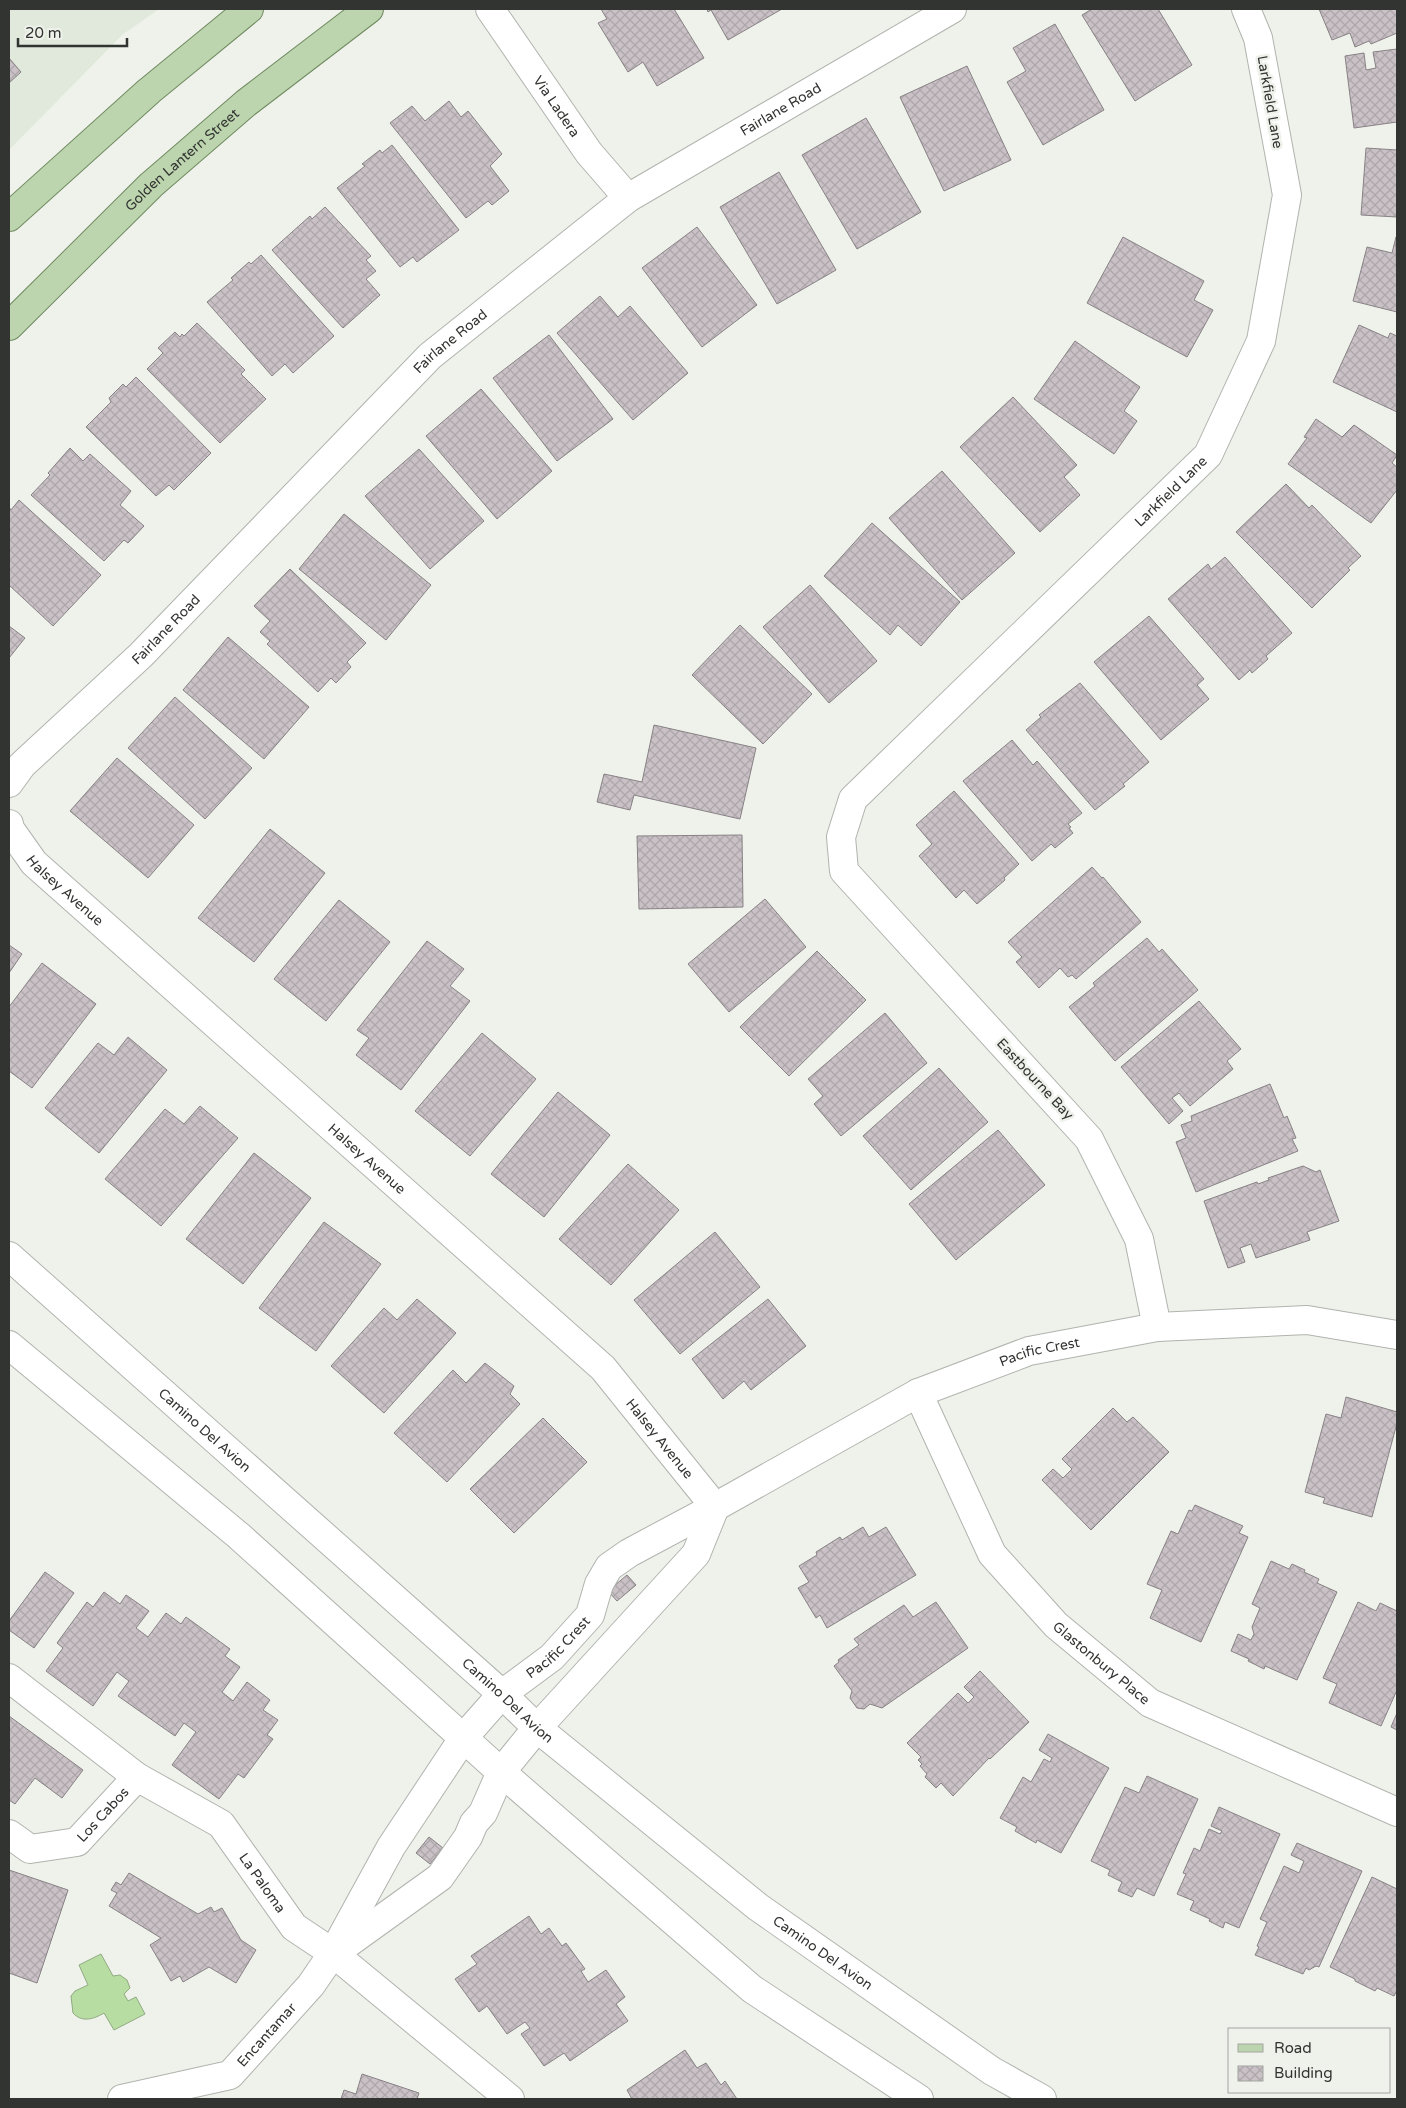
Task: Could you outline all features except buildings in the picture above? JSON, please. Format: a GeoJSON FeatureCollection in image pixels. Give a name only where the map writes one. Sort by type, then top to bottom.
{"type":"FeatureCollection","features":[{"type":"Feature","properties":{"kind":"main road"},"geometry":{"type":"LineString","coordinates":[[9,217],[149,91],[249,9]]}},
{"type":"Feature","properties":{"kind":"main road","name":"Golden Lantern Street"},"geometry":{"type":"LineString","coordinates":[[9,326],[151,185],[246,103],[369,9]]}},
{"type":"Feature","properties":{"kind":"street","name":"Via Ladera"},"geometry":{"type":"LineString","coordinates":[[490,9],[589,153],[628,198]]}},
{"type":"Feature","properties":{"kind":"street","name":"Fairlane Road"},"geometry":{"type":"LineString","coordinates":[[16,774],[141,655],[430,356],[628,198],[952,9]]}},
{"type":"Feature","properties":{"kind":"street","name":"Larkfield Lane"},"geometry":{"type":"LineString","coordinates":[[844,871],[841,837],[853,799],[1208,455],[1261,341],[1287,195],[1258,38],[1246,9]]}},
{"type":"Feature","properties":{"kind":"street","name":"Halsey Avenue"},"geometry":{"type":"LineString","coordinates":[[9,824],[10,829],[34,863],[602,1368],[715,1507]]}},
{"type":"Feature","properties":{"kind":"street","name":"Eastbourne Bay"},"geometry":{"type":"LineString","coordinates":[[844,871],[1089,1139],[1139,1239],[1157,1327]]}},
{"type":"Feature","properties":{"kind":"street","name":"Camino Del Avion"},"geometry":{"type":"LineString","coordinates":[[9,1256],[502,1694],[537,1728],[758,1907],[992,2071],[1042,2099]]}},
{"type":"Feature","properties":{"kind":"street","name":"Pacific Crest"},"geometry":{"type":"LineString","coordinates":[[464,1737],[502,1694],[552,1657],[590,1615],[599,1584],[609,1567],[628,1553],[715,1507],[918,1393],[1029,1351],[1157,1327],[1307,1320],[1397,1335]]}},
{"type":"Feature","properties":{"kind":"street"},"geometry":{"type":"LineString","coordinates":[[9,1345],[239,1536],[501,1772],[752,1989],[919,2099]]}},
{"type":"Feature","properties":{"kind":"street","name":"Glastonbury Place"},"geometry":{"type":"LineString","coordinates":[[918,1393],[992,1554],[1056,1625],[1150,1703],[1397,1812]]}},
{"type":"Feature","properties":{"kind":"street"},"geometry":{"type":"LineString","coordinates":[[501,1772],[537,1728],[696,1554],[715,1507]]}},
{"type":"Feature","properties":{"kind":"street","name":"La Paloma"},"geometry":{"type":"LineString","coordinates":[[9,1678],[137,1777],[221,1824],[294,1927],[333,1954],[510,2099]]}},
{"type":"Feature","properties":{"kind":"street","name":"Encantamar"},"geometry":{"type":"LineString","coordinates":[[122,2099],[230,2076],[311,1985],[333,1954],[391,1847],[464,1737]]}},
{"type":"Feature","properties":{"kind":"street","name":"Encantamar"},"geometry":{"type":"LineString","coordinates":[[333,1954],[440,1877],[468,1837],[474,1823],[483,1814],[501,1772]]}},
{"type":"Feature","properties":{"kind":"street","name":"Los Cabos"},"geometry":{"type":"LineString","coordinates":[[9,1834],[30,1849],[77,1842],[137,1777]]}},
{"type":"Feature","properties":{"kind":"shaded area"},"geometry":{"type":"Polygon","coordinates":[[[9,9],[159,9],[122,35],[9,150],[9,9]]]}},
{"type":"Feature","properties":{"kind":"shaded area"},"geometry":{"type":"Polygon","coordinates":[[[101,1954],[113,1976],[120,1975],[127,1980],[130,1988],[124,1994],[128,2001],[136,1997],[145,2014],[114,2030],[104,2013],[96,2017],[84,2019],[73,2013],[71,1996],[75,1991],[88,1985],[79,1965],[101,1954]]]}}]}
